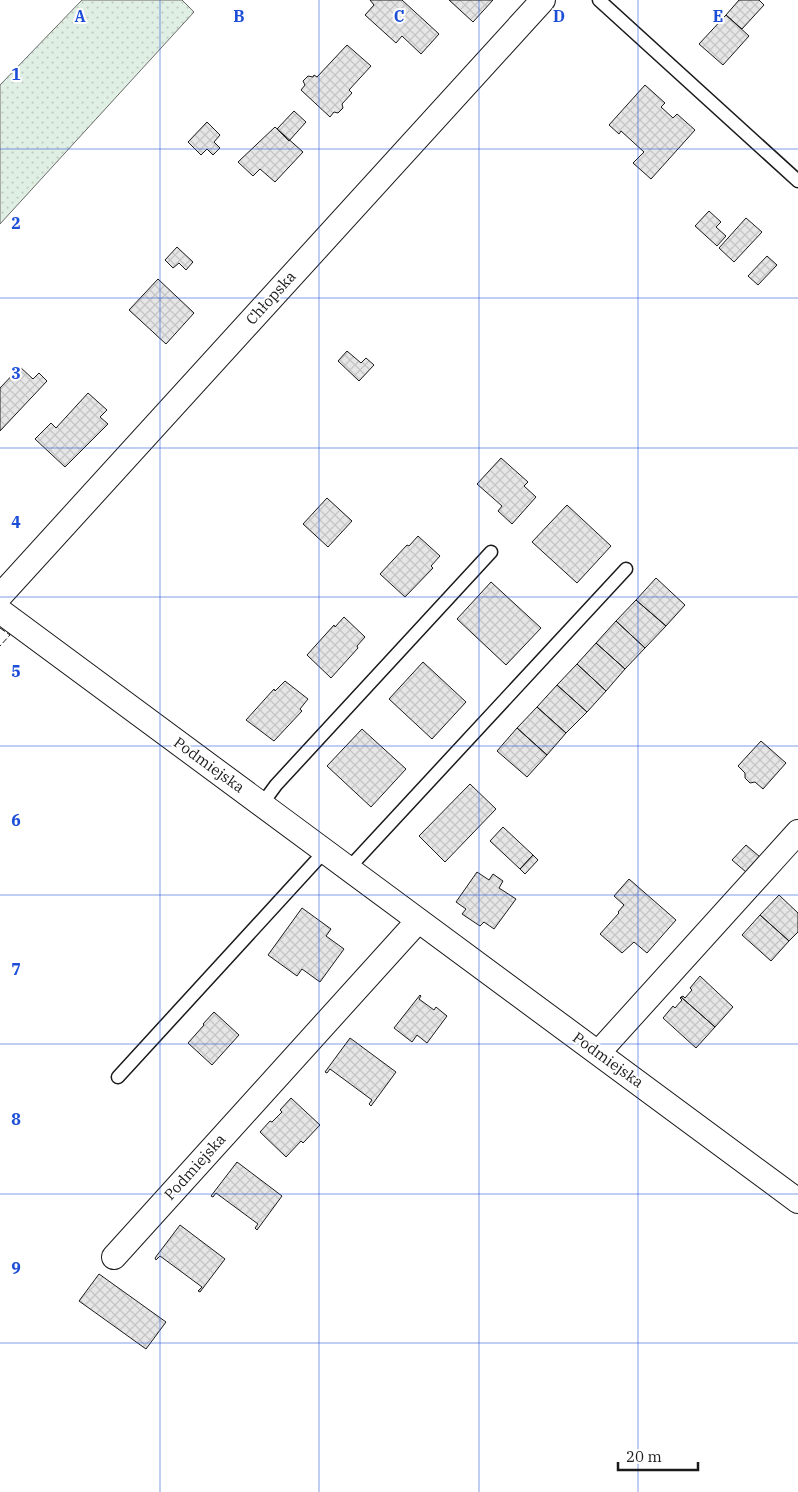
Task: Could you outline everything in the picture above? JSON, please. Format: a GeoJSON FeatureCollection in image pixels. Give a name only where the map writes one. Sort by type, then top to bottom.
{"type":"FeatureCollection","features":[{"type":"Feature","properties":{"kind":"street","name":"Chłopska"},"geometry":{"type":"LineString","coordinates":[[0,596],[540,1]]}},
{"type":"Feature","properties":{"kind":"street","name":"Podmiejska"},"geometry":{"type":"LineString","coordinates":[[0,611],[798,1201]]}},
{"type":"Feature","properties":{"kind":"street"},"geometry":{"type":"LineString","coordinates":[[598,1053],[798,832]]}},
{"type":"Feature","properties":{"kind":"street","name":"Podmiejska"},"geometry":{"type":"LineString","coordinates":[[114,1257],[418,920]]}},
{"type":"Feature","properties":{"kind":"lane"},"geometry":{"type":"LineString","coordinates":[[599,0],[798,181]]}},
{"type":"Feature","properties":{"kind":"lane"},"geometry":{"type":"LineString","coordinates":[[262,804],[276,785],[491,552]]}},
{"type":"Feature","properties":{"kind":"lane"},"geometry":{"type":"LineString","coordinates":[[348,869],[626,569]]}},
{"type":"Feature","properties":{"kind":"lane"},"geometry":{"type":"LineString","coordinates":[[118,1077],[325,850]]}},
{"type":"Feature","properties":{"kind":"green space"},"geometry":{"type":"Polygon","coordinates":[[[82,0],[182,0],[194,12],[0,224],[0,85],[82,0]]]}},
{"type":"Feature","properties":{"kind":"building"},"geometry":{"type":"Polygon","coordinates":[[[370,0],[402,0],[439,34],[421,54],[402,36],[396,43],[365,15],[374,5],[370,0]]]}},
{"type":"Feature","properties":{"kind":"building"},"geometry":{"type":"Polygon","coordinates":[[[449,0],[493,0],[473,22],[449,0]]]}},
{"type":"Feature","properties":{"kind":"building"},"geometry":{"type":"Polygon","coordinates":[[[739,0],[759,0],[764,5],[742,29],[726,15],[739,0]]]}},
{"type":"Feature","properties":{"kind":"building"},"geometry":{"type":"Polygon","coordinates":[[[726,15],[749,36],[723,65],[699,44],[726,15]]]}},
{"type":"Feature","properties":{"kind":"building"},"geometry":{"type":"Polygon","coordinates":[[[347,45],[371,66],[349,90],[352,93],[342,104],[343,108],[338,113],[334,112],[330,117],[301,90],[305,85],[303,81],[308,76],[313,77],[314,75],[317,77],[347,45]]]}},
{"type":"Feature","properties":{"kind":"building"},"geometry":{"type":"Polygon","coordinates":[[[645,85],[665,103],[661,107],[673,118],[677,114],[695,130],[651,179],[633,163],[644,152],[621,131],[619,134],[609,125],[645,85]]]}},
{"type":"Feature","properties":{"kind":"building"},"geometry":{"type":"Polygon","coordinates":[[[294,111],[306,122],[289,141],[277,129],[294,111]]]}},
{"type":"Feature","properties":{"kind":"building"},"geometry":{"type":"Polygon","coordinates":[[[207,122],[220,135],[214,142],[220,148],[213,155],[207,149],[201,155],[188,142],[207,122]]]}},
{"type":"Feature","properties":{"kind":"building"},"geometry":{"type":"Polygon","coordinates":[[[275,127],[303,152],[275,182],[260,169],[253,176],[238,162],[275,127]]]}},
{"type":"Feature","properties":{"kind":"building"},"geometry":{"type":"Polygon","coordinates":[[[709,211],[721,222],[716,227],[726,236],[717,246],[695,226],[709,211]]]}},
{"type":"Feature","properties":{"kind":"building"},"geometry":{"type":"Polygon","coordinates":[[[746,218],[762,232],[734,262],[719,248],[746,218]]]}},
{"type":"Feature","properties":{"kind":"building"},"geometry":{"type":"Polygon","coordinates":[[[177,247],[193,262],[186,270],[179,263],[173,268],[165,260],[177,247]]]}},
{"type":"Feature","properties":{"kind":"building"},"geometry":{"type":"Polygon","coordinates":[[[767,256],[777,265],[758,285],[748,276],[767,256]]]}},
{"type":"Feature","properties":{"kind":"building"},"geometry":{"type":"Polygon","coordinates":[[[158,279],[194,313],[166,344],[129,310],[158,279]]]}},
{"type":"Feature","properties":{"kind":"building"},"geometry":{"type":"Polygon","coordinates":[[[347,351],[361,363],[366,358],[374,365],[359,381],[338,361],[347,351]]]}},
{"type":"Feature","properties":{"kind":"building"},"geometry":{"type":"Polygon","coordinates":[[[20,367],[33,379],[39,373],[47,381],[0,431],[0,388],[20,367]]]}},
{"type":"Feature","properties":{"kind":"building"},"geometry":{"type":"Polygon","coordinates":[[[88,393],[107,410],[100,417],[108,424],[65,467],[35,439],[51,423],[56,428],[88,393]]]}},
{"type":"Feature","properties":{"kind":"building"},"geometry":{"type":"Polygon","coordinates":[[[501,458],[528,482],[524,486],[536,497],[512,524],[498,511],[502,506],[477,484],[501,458]]]}},
{"type":"Feature","properties":{"kind":"building"},"geometry":{"type":"Polygon","coordinates":[[[327,498],[352,521],[328,547],[303,524],[327,498]]]}},
{"type":"Feature","properties":{"kind":"building"},"geometry":{"type":"Polygon","coordinates":[[[567,505],[611,546],[577,583],[532,542],[567,505]]]}},
{"type":"Feature","properties":{"kind":"building"},"geometry":{"type":"Polygon","coordinates":[[[418,536],[440,556],[431,566],[433,568],[405,597],[380,574],[418,536]]]}},
{"type":"Feature","properties":{"kind":"building"},"geometry":{"type":"Polygon","coordinates":[[[656,578],[685,605],[666,626],[636,600],[656,578]]]}},
{"type":"Feature","properties":{"kind":"building"},"geometry":{"type":"Polygon","coordinates":[[[491,582],[541,628],[506,665],[457,619],[491,582]]]}},
{"type":"Feature","properties":{"kind":"building"},"geometry":{"type":"Polygon","coordinates":[[[636,600],[666,626],[645,648],[616,621],[636,600]]]}},
{"type":"Feature","properties":{"kind":"building"},"geometry":{"type":"Polygon","coordinates":[[[344,617],[365,637],[357,646],[358,648],[331,678],[307,655],[334,625],[335,627],[344,617]]]}},
{"type":"Feature","properties":{"kind":"building"},"geometry":{"type":"Polygon","coordinates":[[[616,621],[645,648],[625,669],[596,643],[616,621]]]}},
{"type":"Feature","properties":{"kind":"building"},"geometry":{"type":"Polygon","coordinates":[[[596,643],[625,669],[606,691],[577,664],[596,643]]]}},
{"type":"Feature","properties":{"kind":"building"},"geometry":{"type":"Polygon","coordinates":[[[423,662],[466,702],[432,739],[389,699],[423,662]]]}},
{"type":"Feature","properties":{"kind":"building"},"geometry":{"type":"Polygon","coordinates":[[[577,664],[606,691],[587,712],[557,685],[577,664]]]}},
{"type":"Feature","properties":{"kind":"building"},"geometry":{"type":"Polygon","coordinates":[[[285,681],[308,699],[300,709],[302,711],[274,741],[246,720],[274,689],[275,691],[285,681]]]}},
{"type":"Feature","properties":{"kind":"building"},"geometry":{"type":"Polygon","coordinates":[[[557,685],[587,712],[566,733],[537,707],[557,685]]]}},
{"type":"Feature","properties":{"kind":"building"},"geometry":{"type":"Polygon","coordinates":[[[537,707],[566,733],[547,755],[517,728],[537,707]]]}},
{"type":"Feature","properties":{"kind":"building"},"geometry":{"type":"Polygon","coordinates":[[[517,728],[547,755],[527,777],[497,751],[517,728]]]}},
{"type":"Feature","properties":{"kind":"building"},"geometry":{"type":"Polygon","coordinates":[[[362,729],[406,769],[371,807],[327,766],[362,729]]]}},
{"type":"Feature","properties":{"kind":"building"},"geometry":{"type":"Polygon","coordinates":[[[761,741],[786,763],[763,789],[755,782],[750,783],[745,778],[745,773],[738,766],[761,741]]]}},
{"type":"Feature","properties":{"kind":"building"},"geometry":{"type":"Polygon","coordinates":[[[470,784],[496,809],[445,862],[419,836],[470,784]]]}},
{"type":"Feature","properties":{"kind":"building"},"geometry":{"type":"Polygon","coordinates":[[[503,827],[533,855],[520,869],[490,841],[503,827]]]}},
{"type":"Feature","properties":{"kind":"building"},"geometry":{"type":"Polygon","coordinates":[[[746,845],[760,857],[746,872],[732,860],[746,845]]]}},
{"type":"Feature","properties":{"kind":"building"},"geometry":{"type":"Polygon","coordinates":[[[533,855],[538,860],[525,874],[520,869],[533,855]]]}},
{"type":"Feature","properties":{"kind":"building"},"geometry":{"type":"Polygon","coordinates":[[[477,872],[489,880],[493,874],[503,881],[499,888],[516,899],[494,929],[484,922],[480,926],[462,914],[466,909],[456,902],[477,872]]]}},
{"type":"Feature","properties":{"kind":"building"},"geometry":{"type":"Polygon","coordinates":[[[629,879],[676,920],[647,953],[634,942],[622,953],[600,934],[624,905],[614,896],[629,879]]]}},
{"type":"Feature","properties":{"kind":"building"},"geometry":{"type":"Polygon","coordinates":[[[779,895],[798,913],[798,932],[789,941],[760,915],[779,895]]]}},
{"type":"Feature","properties":{"kind":"building"},"geometry":{"type":"Polygon","coordinates":[[[302,908],[331,929],[326,936],[344,949],[320,982],[302,969],[297,976],[268,955],[302,908]]]}},
{"type":"Feature","properties":{"kind":"building"},"geometry":{"type":"Polygon","coordinates":[[[760,915],[789,941],[771,961],[742,935],[760,915]]]}},
{"type":"Feature","properties":{"kind":"building"},"geometry":{"type":"Polygon","coordinates":[[[700,976],[733,1007],[715,1027],[681,997],[685,998],[692,990],[690,988],[700,976]]]}},
{"type":"Feature","properties":{"kind":"building"},"geometry":{"type":"Polygon","coordinates":[[[420,995],[419,999],[434,1010],[436,1007],[447,1016],[427,1043],[417,1035],[412,1042],[394,1028],[420,995]]]}},
{"type":"Feature","properties":{"kind":"building"},"geometry":{"type":"Polygon","coordinates":[[[681,997],[715,1027],[696,1048],[663,1018],[673,1006],[675,1008],[682,1000],[681,997]]]}},
{"type":"Feature","properties":{"kind":"building"},"geometry":{"type":"Polygon","coordinates":[[[214,1012],[239,1035],[212,1065],[188,1043],[214,1012]]]}},
{"type":"Feature","properties":{"kind":"building"},"geometry":{"type":"Polygon","coordinates":[[[350,1038],[396,1072],[371,1106],[369,1104],[372,1100],[330,1069],[327,1073],[325,1072],[350,1038]]]}},
{"type":"Feature","properties":{"kind":"building"},"geometry":{"type":"Polygon","coordinates":[[[291,1098],[320,1125],[286,1157],[260,1132],[282,1112],[280,1110],[291,1098]]]}},
{"type":"Feature","properties":{"kind":"building"},"geometry":{"type":"Polygon","coordinates":[[[237,1162],[282,1196],[257,1230],[255,1228],[258,1224],[216,1193],[213,1197],[211,1196],[237,1162]]]}},
{"type":"Feature","properties":{"kind":"building"},"geometry":{"type":"Polygon","coordinates":[[[180,1225],[225,1259],[200,1292],[198,1291],[202,1287],[160,1256],[156,1260],[155,1258],[180,1225]]]}},
{"type":"Feature","properties":{"kind":"building"},"geometry":{"type":"Polygon","coordinates":[[[99,1274],[166,1322],[146,1349],[79,1301],[99,1274]]]}},
{"type":"Feature","properties":{"kind":"fence"},"geometry":{"type":"LineString","coordinates":[[0,628],[10,635],[0,646]]}}]}
